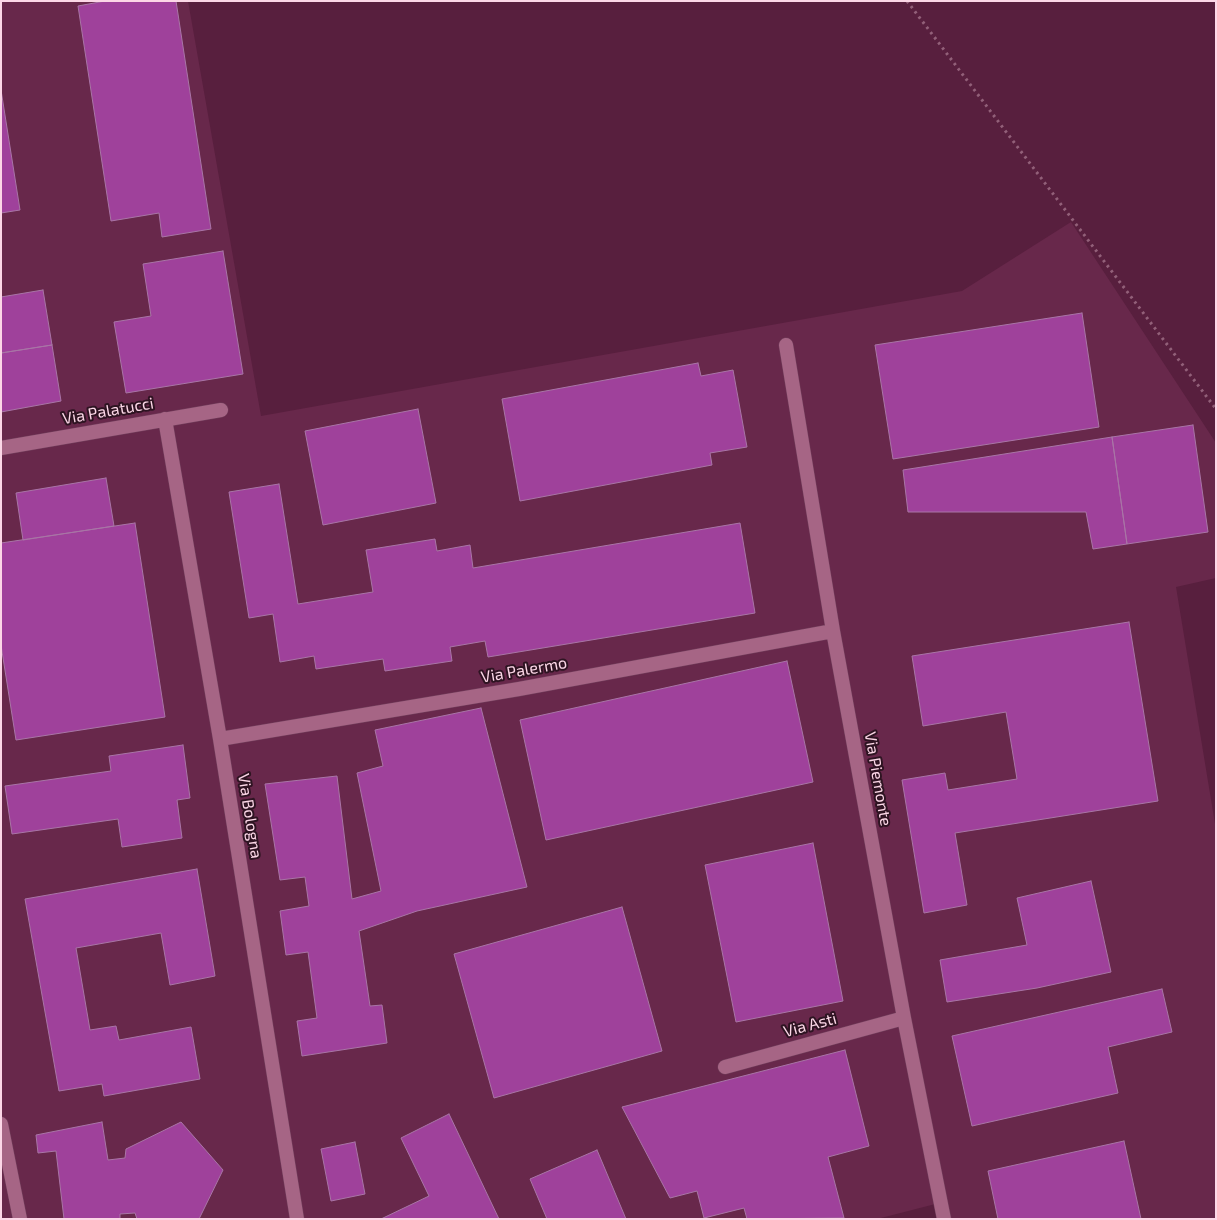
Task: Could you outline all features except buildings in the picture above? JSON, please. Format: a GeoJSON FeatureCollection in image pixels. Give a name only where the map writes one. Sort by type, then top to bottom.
{"type":"FeatureCollection","features":[{"type":"Feature","properties":{"kind":"street","name":"Via Piemonte"},"geometry":{"type":"LineString","coordinates":[[786,345],[834,631],[904,1018],[944,1219]]}},
{"type":"Feature","properties":{"kind":"street","name":"Via Palatucci"},"geometry":{"type":"LineString","coordinates":[[1,448],[221,410]]}},
{"type":"Feature","properties":{"kind":"street","name":"Via Bologna"},"geometry":{"type":"LineString","coordinates":[[165,419],[220,739],[297,1219]]}},
{"type":"Feature","properties":{"kind":"street","name":"Via Palermo"},"geometry":{"type":"LineString","coordinates":[[220,739],[518,689],[834,631]]}},
{"type":"Feature","properties":{"kind":"street","name":"Via Asti"},"geometry":{"type":"LineString","coordinates":[[725,1067],[904,1018]]}},
{"type":"Feature","properties":{"kind":"street"},"geometry":{"type":"LineString","coordinates":[[1,1124],[20,1219]]}},
{"type":"Feature","properties":{"kind":"path"},"geometry":{"type":"LineString","coordinates":[[908,1],[1216,409]]}},
{"type":"Feature","properties":{"kind":"shaded area"},"geometry":{"type":"Polygon","coordinates":[[[1,1],[188,1],[261,416],[962,291],[1071,222],[1216,443],[1216,578],[1176,587],[1216,830],[1216,1219],[951,1219],[947,1201],[877,1219],[1,1219],[1,1]]]}}]}
